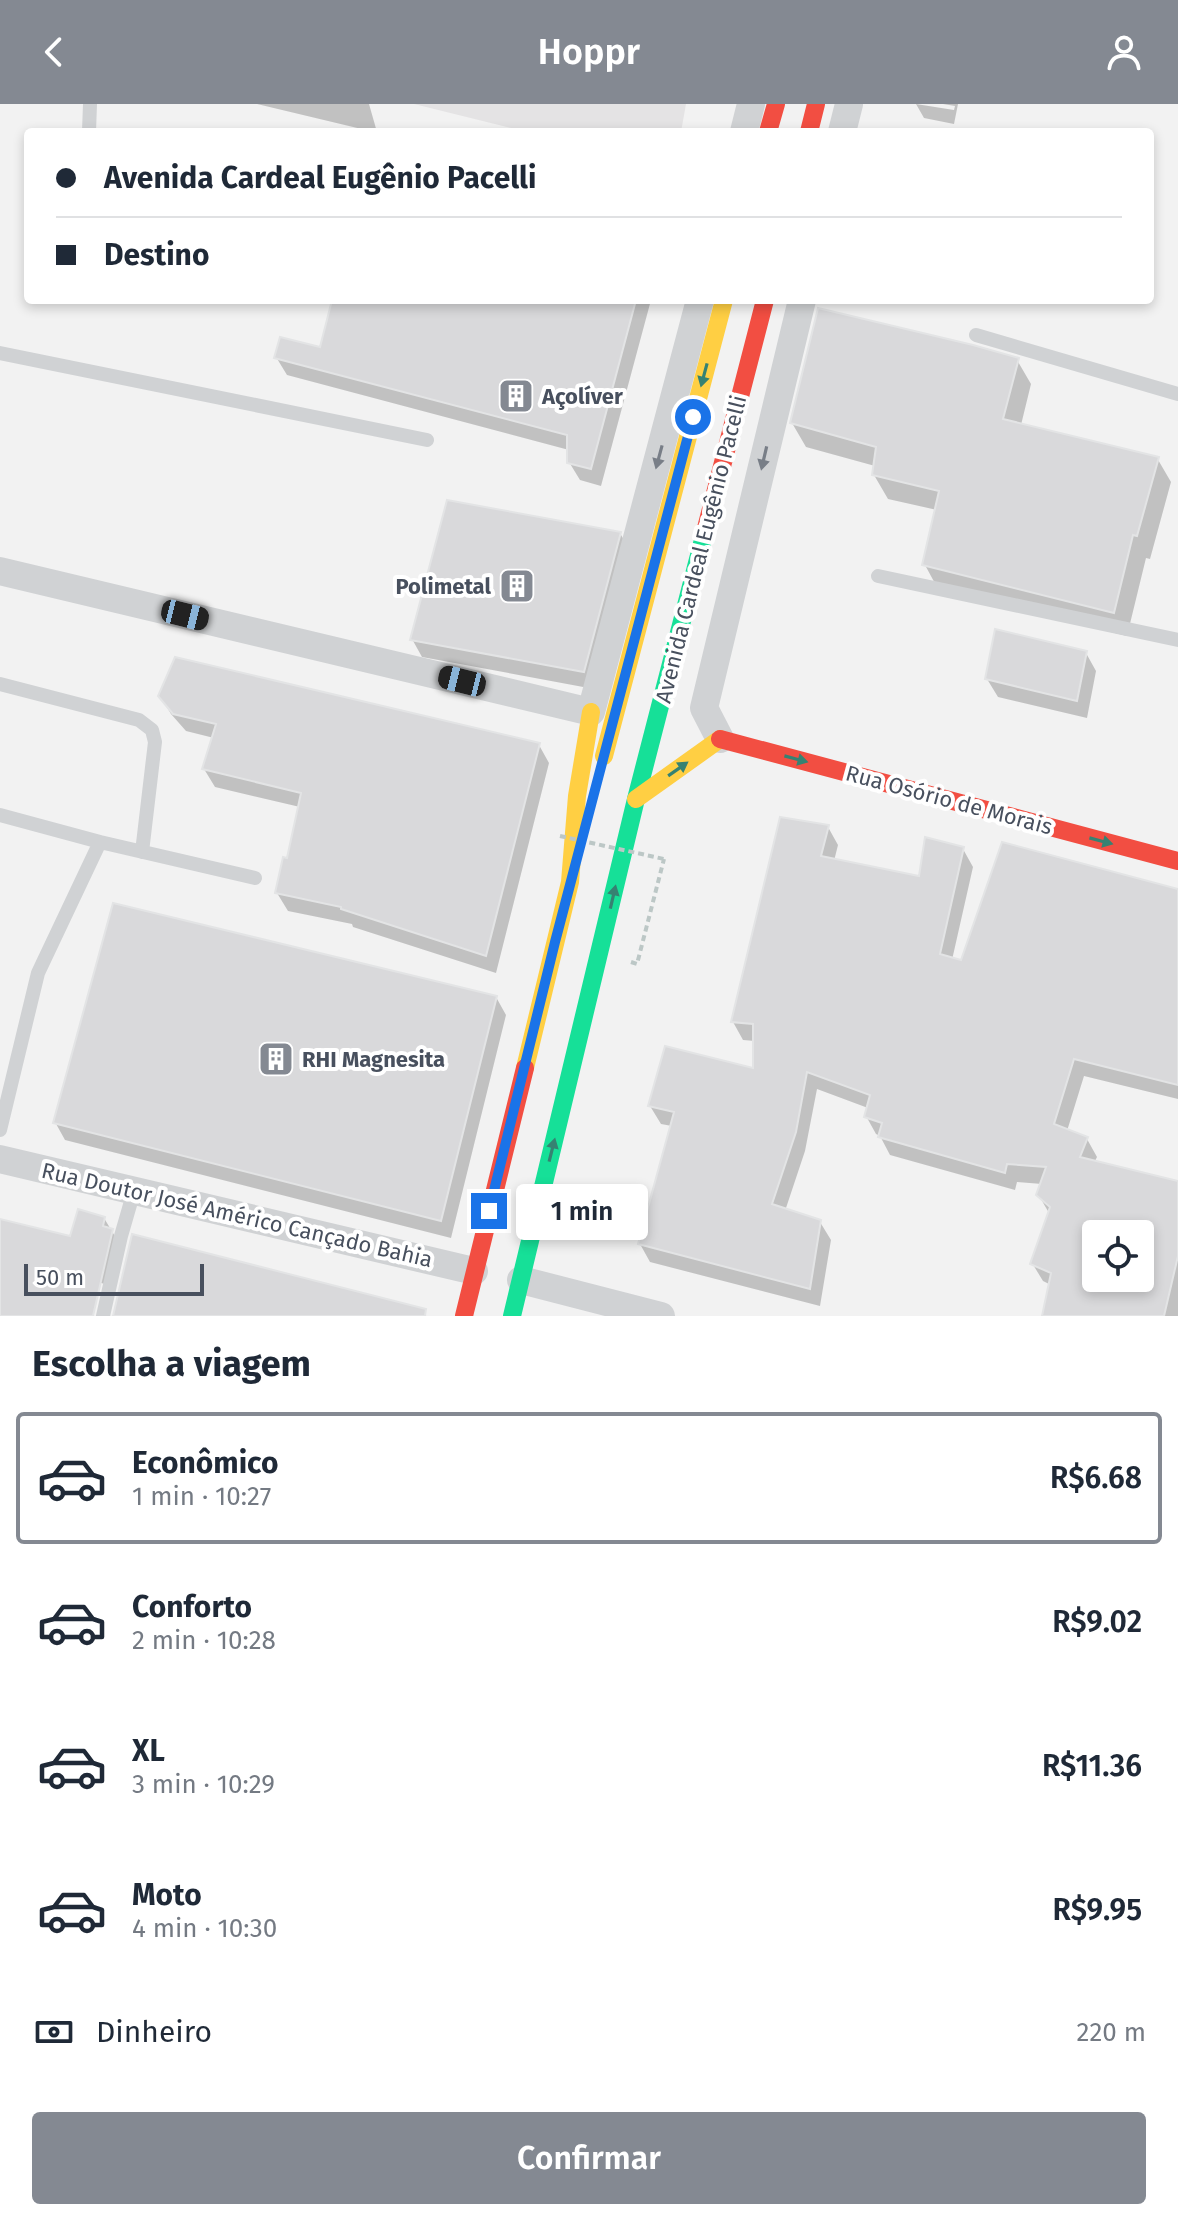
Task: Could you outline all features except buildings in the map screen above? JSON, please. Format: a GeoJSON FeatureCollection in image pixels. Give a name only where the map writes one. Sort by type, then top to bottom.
{"type":"FeatureCollection","features":[{"type":"Feature","properties":{"kind":"main road"},"geometry":{"type":"LineString","coordinates":[[769,128],[776,104]]}},
{"type":"Feature","properties":{"kind":"main road"},"geometry":{"type":"LineString","coordinates":[[810,128],[816,104]]}},
{"type":"Feature","properties":{"kind":"main road","name":"Avenida Cardeal Eugênio Pacelli"},"geometry":{"type":"LineString","coordinates":[[570,882],[723,304]]}},
{"type":"Feature","properties":{"kind":"main road","name":"Avenida Cardeal Eugênio Pacelli"},"geometry":{"type":"LineString","coordinates":[[521,1280],[636,799],[764,304]]}},
{"type":"Feature","properties":{"kind":"main road"},"geometry":{"type":"LineString","coordinates":[[464,1316],[570,882],[577,796],[591,712]]}},
{"type":"Feature","properties":{"kind":"main road"},"geometry":{"type":"LineString","coordinates":[[636,799],[720,739]]}},
{"type":"Feature","properties":{"kind":"main road","name":"Rua Osório de Morais"},"geometry":{"type":"LineString","coordinates":[[720,739],[1178,861]]}},
{"type":"Feature","properties":{"kind":"main road"},"geometry":{"type":"LineString","coordinates":[[512,1316],[521,1280]]}},
{"type":"Feature","properties":{"kind":"street"},"geometry":{"type":"LineString","coordinates":[[745,128],[751,104]]}},
{"type":"Feature","properties":{"kind":"street"},"geometry":{"type":"LineString","coordinates":[[843,128],[849,104]]}},
{"type":"Feature","properties":{"kind":"street"},"geometry":{"type":"LineString","coordinates":[[0,571],[591,712],[699,304]]}},
{"type":"Feature","properties":{"kind":"street","name":"Avenida Cardeal Eugênio Pacelli"},"geometry":{"type":"LineString","coordinates":[[720,739],[704,708],[801,304]]}},
{"type":"Feature","properties":{"kind":"street","name":"Rua Doutor José Américo Cançado Bahia"},"geometry":{"type":"LineString","coordinates":[[0,1159],[474,1271]]}},
{"type":"Feature","properties":{"kind":"street"},"geometry":{"type":"LineString","coordinates":[[521,1280],[661,1316]]}},
{"type":"Feature","properties":{"kind":"lane"},"geometry":{"type":"LineString","coordinates":[[89,128],[90,104]]}},
{"type":"Feature","properties":{"kind":"lane"},"geometry":{"type":"LineString","coordinates":[[976,335],[1178,394]]}},
{"type":"Feature","properties":{"kind":"lane"},"geometry":{"type":"LineString","coordinates":[[0,353],[427,440]]}},
{"type":"Feature","properties":{"kind":"lane"},"geometry":{"type":"LineString","coordinates":[[878,576],[1178,640]]}},
{"type":"Feature","properties":{"kind":"lane"},"geometry":{"type":"LineString","coordinates":[[0,684],[139,720],[152,730],[155,742],[142,852]]}},
{"type":"Feature","properties":{"kind":"lane"},"geometry":{"type":"LineString","coordinates":[[0,815],[255,878]]}},
{"type":"Feature","properties":{"kind":"lane"},"geometry":{"type":"LineString","coordinates":[[0,1130],[38,973],[100,842]]}},
{"type":"Feature","properties":{"kind":"lane"},"geometry":{"type":"LineString","coordinates":[[103,1316],[134,1191]]}},
{"type":"Feature","properties":{"kind":"path"},"geometry":{"type":"LineString","coordinates":[[560,836],[664,859],[637,964]]}},
{"type":"Feature","properties":{"kind":"shaded area"},"geometry":{"type":"Polygon","coordinates":[[[414,104],[686,104],[682,128],[511,128],[414,104]]]}},
{"type":"Feature","properties":{"kind":"traffic: fast"},"geometry":{"type":"LineString","coordinates":[[512,1316],[636,799],[705,532]]}},
{"type":"Feature","properties":{"kind":"traffic: slow"},"geometry":{"type":"LineString","coordinates":[[604,756],[723,304]]}},
{"type":"Feature","properties":{"kind":"traffic: slow"},"geometry":{"type":"LineString","coordinates":[[525,1068],[570,882],[577,796],[591,712]]}},
{"type":"Feature","properties":{"kind":"traffic: slow"},"geometry":{"type":"LineString","coordinates":[[636,799],[720,739]]}},
{"type":"Feature","properties":{"kind":"traffic: jam"},"geometry":{"type":"LineString","coordinates":[[769,128],[776,104]]}},
{"type":"Feature","properties":{"kind":"traffic: jam"},"geometry":{"type":"LineString","coordinates":[[810,128],[816,104]]}},
{"type":"Feature","properties":{"kind":"traffic: jam"},"geometry":{"type":"LineString","coordinates":[[705,532],[764,304]]}},
{"type":"Feature","properties":{"kind":"traffic: jam"},"geometry":{"type":"LineString","coordinates":[[720,739],[1178,861]]}},
{"type":"Feature","properties":{"kind":"traffic: jam"},"geometry":{"type":"LineString","coordinates":[[464,1316],[525,1068]]}},
{"type":"Feature","properties":{"kind":"place","name":"Açolíver"},"geometry":{"type":"Point","coordinates":[516,396]}},
{"type":"Feature","properties":{"kind":"place","name":"Polimetal"},"geometry":{"type":"Point","coordinates":[517,586]}},
{"type":"Feature","properties":{"kind":"place","name":"RHI Magnesita"},"geometry":{"type":"Point","coordinates":[276,1059]}},
{"type":"Feature","properties":{"kind":"route"},"geometry":{"type":"LineString","coordinates":[[489,1211],[555,942],[693,417]]}}]}
